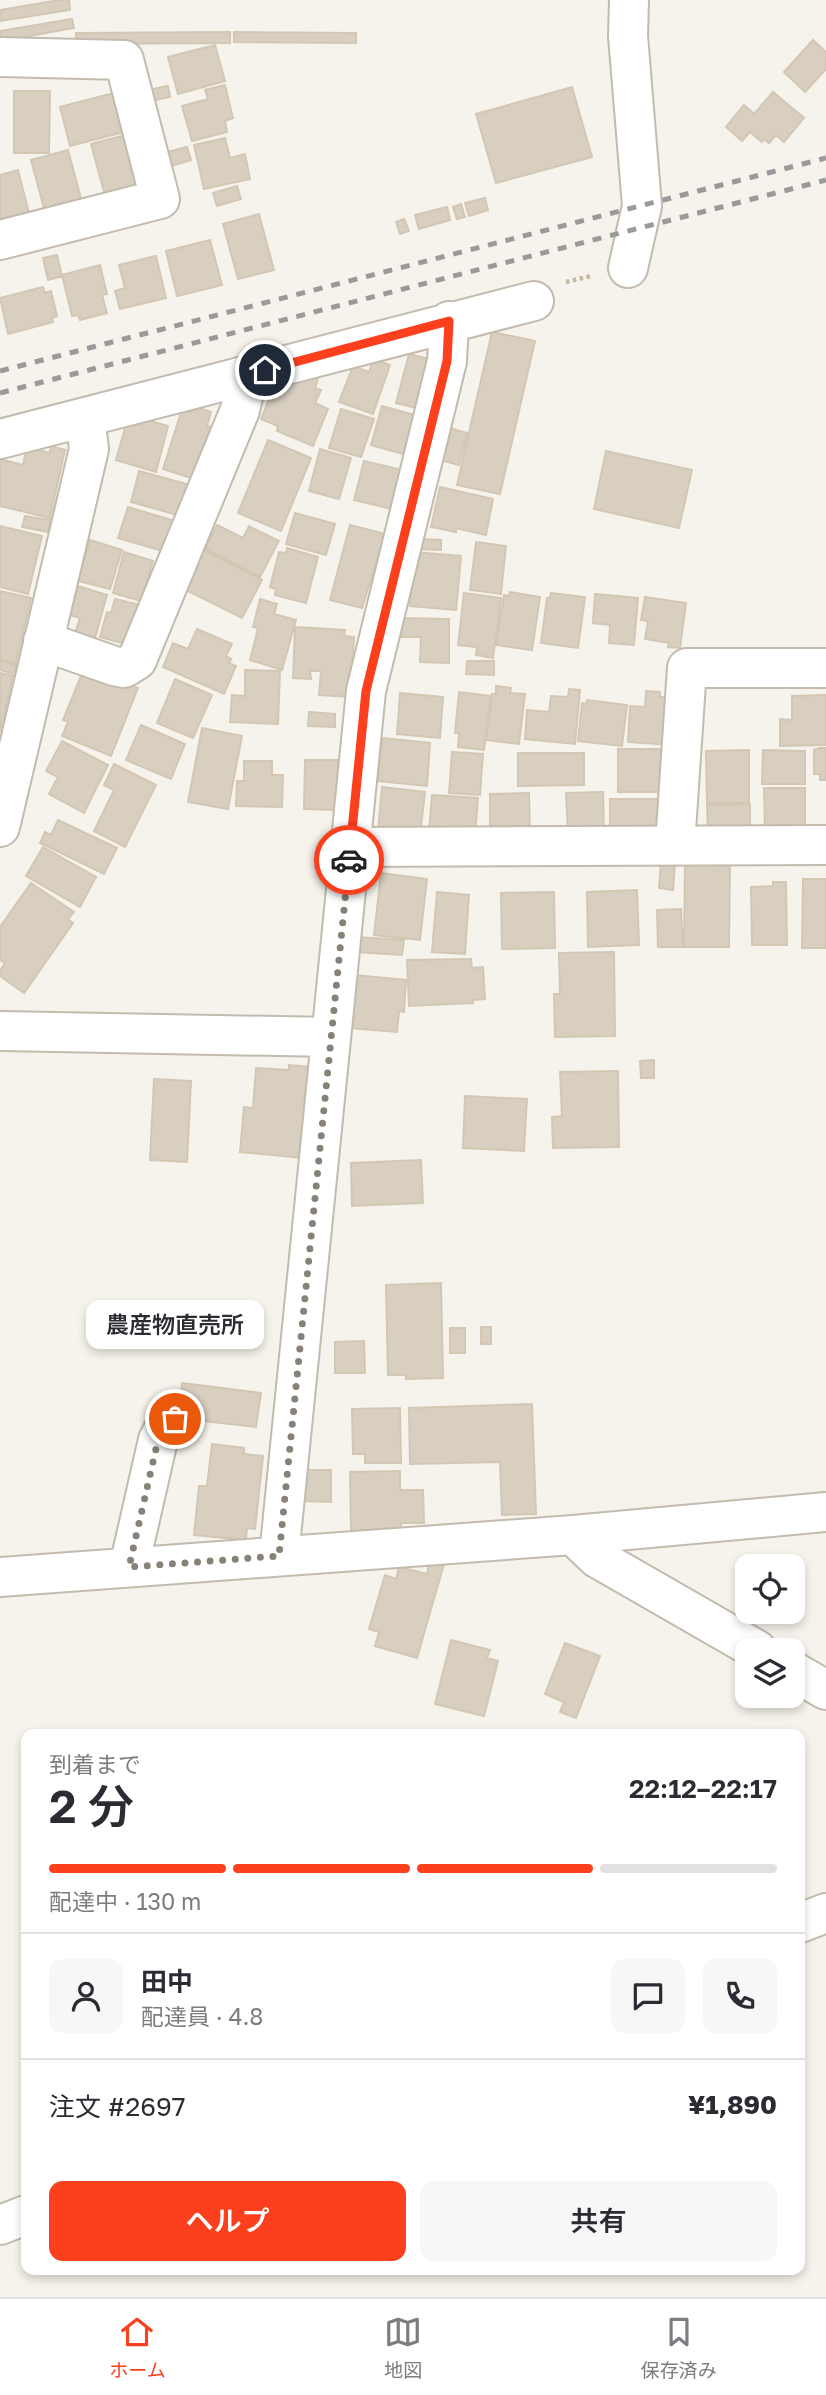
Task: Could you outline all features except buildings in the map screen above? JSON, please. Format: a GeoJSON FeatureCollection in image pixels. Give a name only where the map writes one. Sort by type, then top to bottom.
{"type":"FeatureCollection","features":[{"type":"Feature","properties":{"kind":"street"},"geometry":{"type":"LineString","coordinates":[[628,268],[642,206],[628,36],[629,0]]}},
{"type":"Feature","properties":{"kind":"street"},"geometry":{"type":"LineString","coordinates":[[0,57],[124,60],[160,199],[0,240]]}},
{"type":"Feature","properties":{"kind":"street"},"geometry":{"type":"LineString","coordinates":[[0,439],[534,301]]}},
{"type":"Feature","properties":{"kind":"street"},"geometry":{"type":"LineString","coordinates":[[279,1556],[366,691],[447,361],[449,321]]}},
{"type":"Feature","properties":{"kind":"street"},"geometry":{"type":"LineString","coordinates":[[44,641],[114,666],[124,668],[137,660],[240,410],[243,397],[239,377]]}},
{"type":"Feature","properties":{"kind":"street"},"geometry":{"type":"LineString","coordinates":[[0,827],[89,449],[85,418]]}},
{"type":"Feature","properties":{"kind":"street"},"geometry":{"type":"LineString","coordinates":[[675,845],[687,668],[826,668]]}},
{"type":"Feature","properties":{"kind":"street"},"geometry":{"type":"LineString","coordinates":[[350,848],[826,845]]}},
{"type":"Feature","properties":{"kind":"street"},"geometry":{"type":"LineString","coordinates":[[0,1031],[331,1037]]}},
{"type":"Feature","properties":{"kind":"street"},"geometry":{"type":"LineString","coordinates":[[129,1567],[158,1440],[166,1425],[175,1419]]}},
{"type":"Feature","properties":{"kind":"street"},"geometry":{"type":"LineString","coordinates":[[0,1577],[573,1535],[826,1512]]}},
{"type":"Feature","properties":{"kind":"street"},"geometry":{"type":"LineString","coordinates":[[573,1535],[597,1558],[736,1638]]}},
{"type":"Feature","properties":{"kind":"street"},"geometry":{"type":"LineString","coordinates":[[805,1678],[826,1690]]}},
{"type":"Feature","properties":{"kind":"street"},"geometry":{"type":"LineString","coordinates":[[805,1921],[826,1913]]}},
{"type":"Feature","properties":{"kind":"street"},"geometry":{"type":"LineString","coordinates":[[0,2225],[21,2218]]}},
{"type":"Feature","properties":{"kind":"path"},"geometry":{"type":"LineString","coordinates":[[534,301],[548,286],[628,268]]}},
{"type":"Feature","properties":{"kind":"railway"},"geometry":{"type":"LineString","coordinates":[[0,371],[826,158]]}},
{"type":"Feature","properties":{"kind":"railway"},"geometry":{"type":"LineString","coordinates":[[0,393],[826,180]]}},
{"type":"Feature","properties":{"kind":"way so far"},"geometry":{"type":"LineString","coordinates":[[175,1419],[166,1425],[158,1440],[129,1567],[279,1556],[349,860]]}},
{"type":"Feature","properties":{"kind":"place","name":"農産物直売所"},"geometry":{"type":"Point","coordinates":[175,1419]}},
{"type":"Feature","properties":{"kind":"route"},"geometry":{"type":"LineString","coordinates":[[265,370],[449,321],[447,361],[366,691],[349,860]]}}]}
